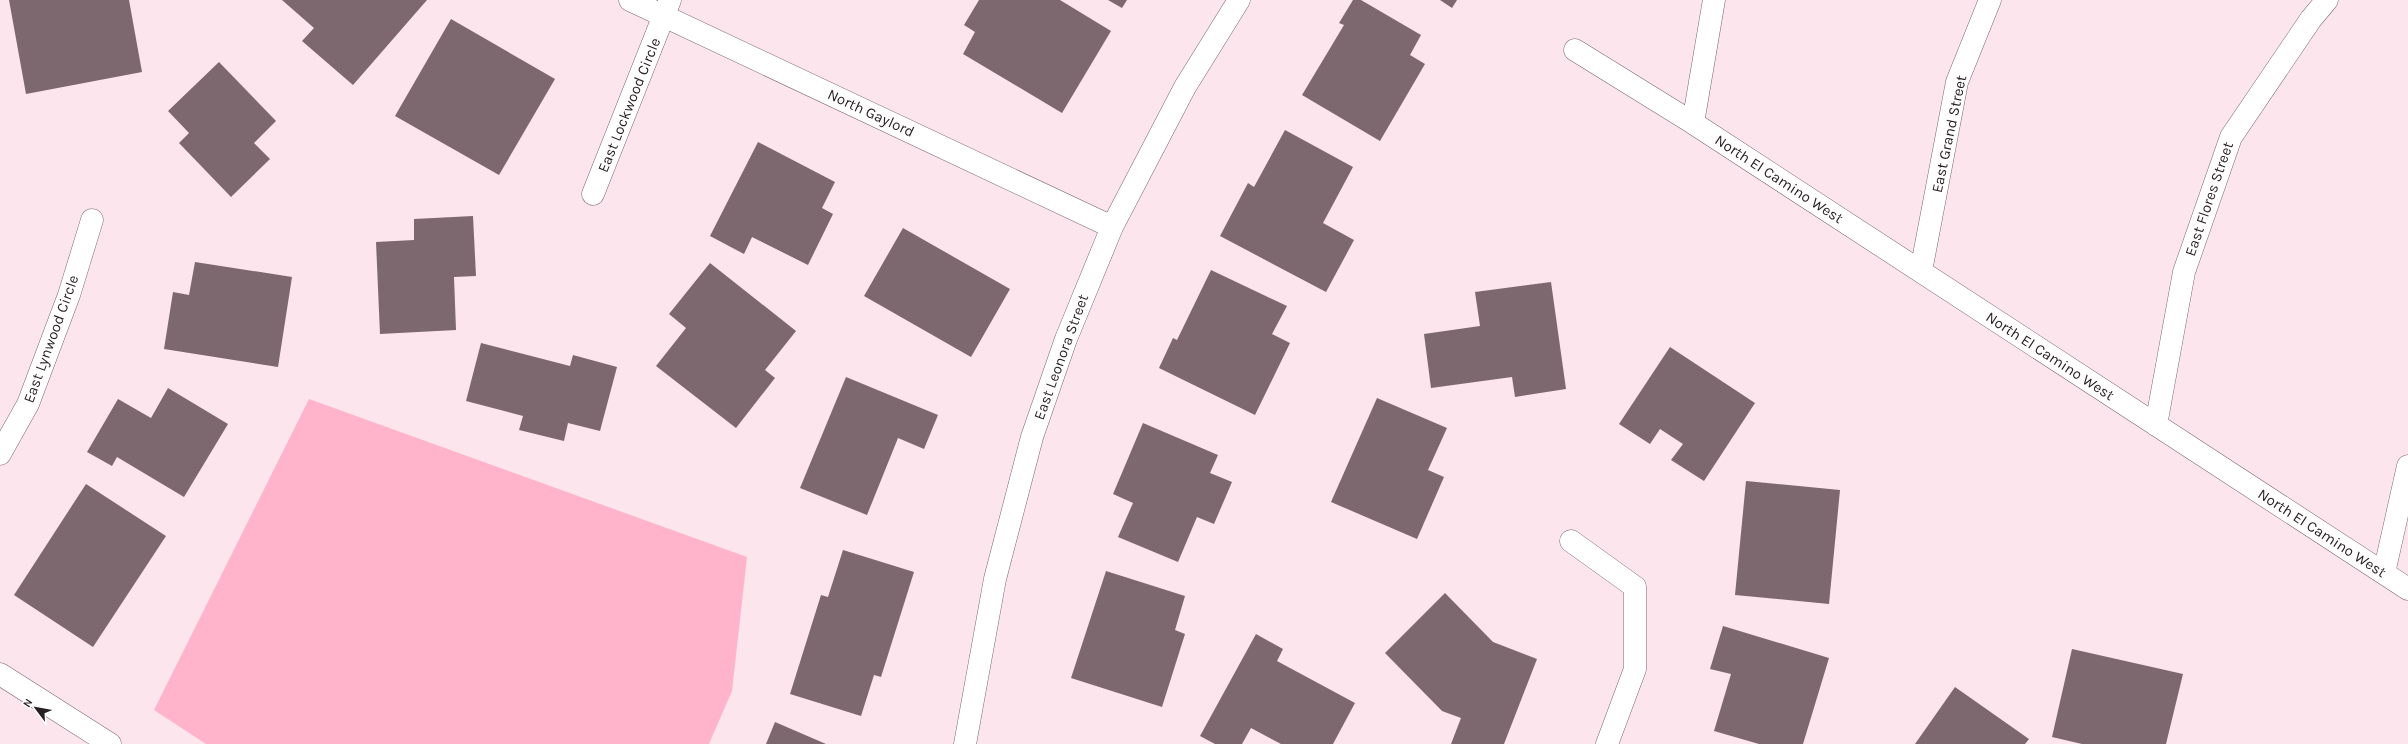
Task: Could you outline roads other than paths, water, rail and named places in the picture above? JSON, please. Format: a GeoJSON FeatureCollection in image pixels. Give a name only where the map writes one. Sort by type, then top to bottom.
{"type":"FeatureCollection","features":[{"type":"Feature","properties":{"kind":"street","name":"North Gaylord"},"geometry":{"type":"LineString","coordinates":[[630,0],[667,8],[1112,227]]}},
{"type":"Feature","properties":{"kind":"street","name":"East Leonora Street"},"geometry":{"type":"LineString","coordinates":[[965,744],[995,579],[1032,437],[1066,339],[1112,227],[1185,87],[1239,0]]}},
{"type":"Feature","properties":{"kind":"street"},"geometry":{"type":"LineString","coordinates":[[1693,123],[1714,0]]}},
{"type":"Feature","properties":{"kind":"street","name":"East Grand Street"},"geometry":{"type":"LineString","coordinates":[[1921,271],[1957,82],[1990,0]]}},
{"type":"Feature","properties":{"kind":"street","name":"East Flores Street"},"geometry":{"type":"LineString","coordinates":[[2156,425],[2184,272],[2231,136],[2311,19],[2327,0]]}},
{"type":"Feature","properties":{"kind":"street","name":"East Lockwood Circle"},"geometry":{"type":"LineString","coordinates":[[593,194],[667,8]]}},
{"type":"Feature","properties":{"kind":"street","name":"North El Camino West"},"geometry":{"type":"LineString","coordinates":[[1574,50],[1693,123],[2408,589]]}},
{"type":"Feature","properties":{"kind":"street","name":"East Lynwood Circle"},"geometry":{"type":"LineString","coordinates":[[0,454],[28,404],[70,295],[92,220]]}},
{"type":"Feature","properties":{"kind":"street"},"geometry":{"type":"LineString","coordinates":[[2384,573],[2408,466]]}},
{"type":"Feature","properties":{"kind":"street"},"geometry":{"type":"LineString","coordinates":[[1571,541],[1635,587],[1634,670],[1607,744]]}},
{"type":"Feature","properties":{"kind":"street"},"geometry":{"type":"LineString","coordinates":[[0,674],[110,744]]}}]}
